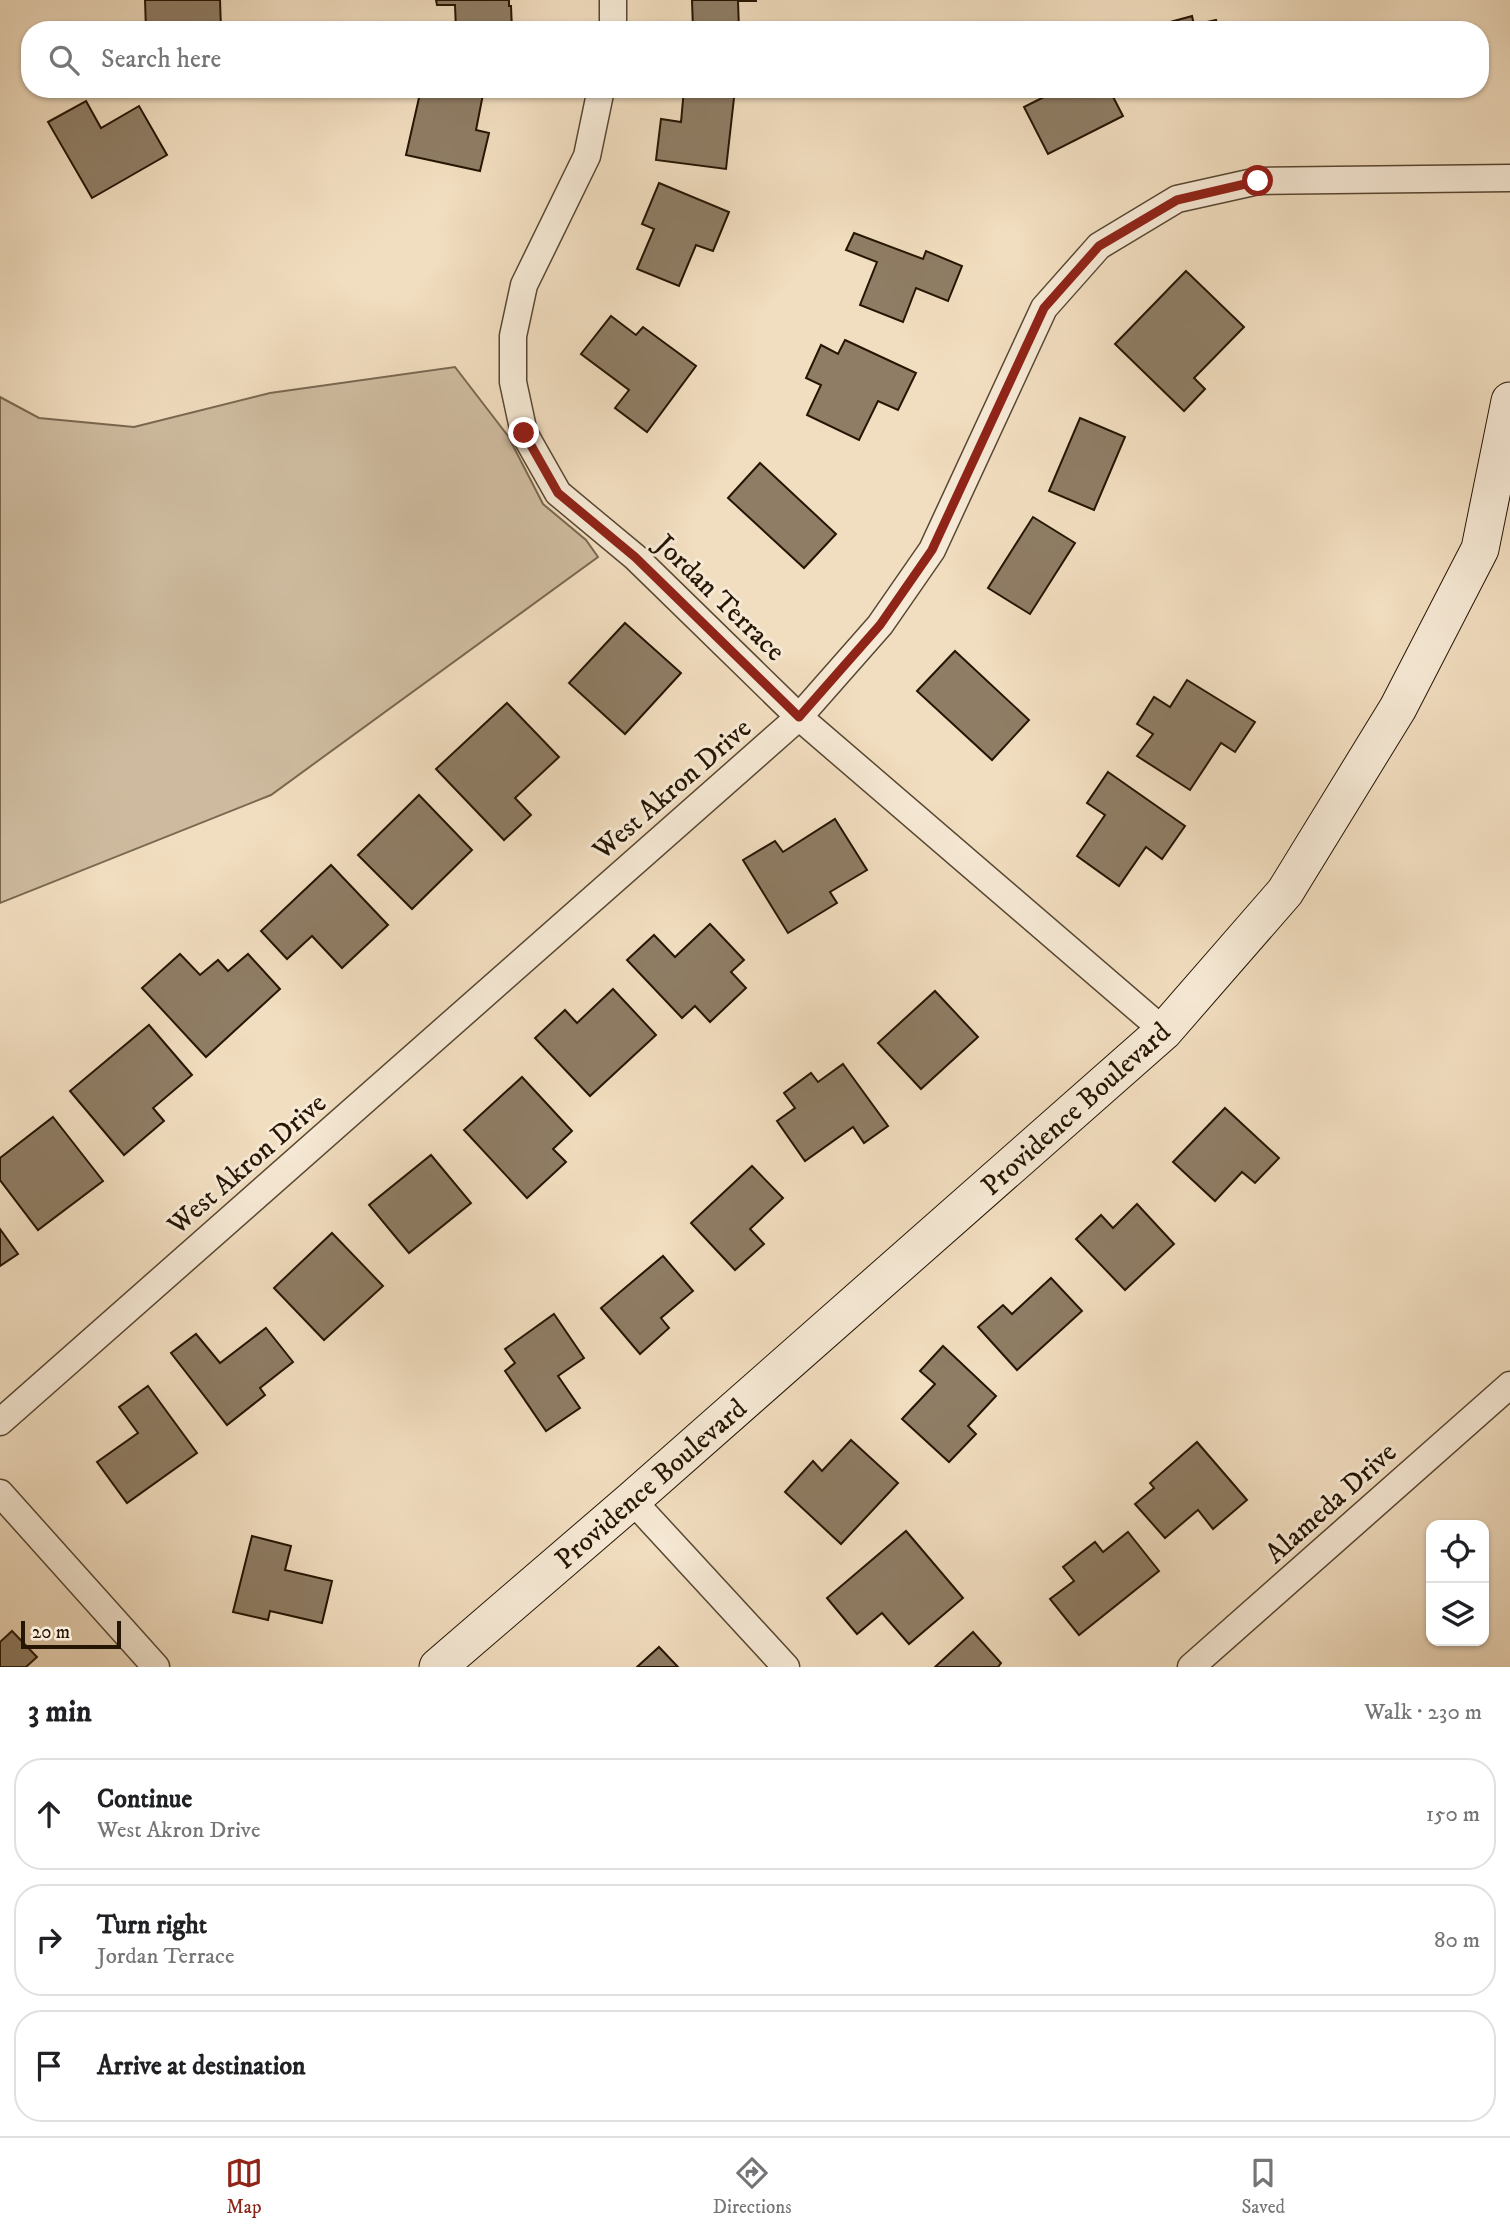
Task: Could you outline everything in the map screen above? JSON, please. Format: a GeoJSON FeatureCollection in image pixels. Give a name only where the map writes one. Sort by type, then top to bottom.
{"type":"FeatureCollection","features":[{"type":"Feature","properties":{"kind":"main road","name":"Providence Boulevard"},"geometry":{"type":"LineString","coordinates":[[438,1667],[632,1500],[1164,1031],[1285,892],[1398,708],[1480,549],[1510,401]]}},
{"type":"Feature","properties":{"kind":"street"},"geometry":{"type":"LineString","coordinates":[[613,0],[613,21]]}},
{"type":"Feature","properties":{"kind":"street","name":"Jordan Terrace"},"geometry":{"type":"LineString","coordinates":[[599,98],[587,156],[524,285],[513,337],[513,382],[524,433],[558,493],[635,557],[799,717],[1164,1031]]}},
{"type":"Feature","properties":{"kind":"street","name":"West Akron Drive"},"geometry":{"type":"LineString","coordinates":[[0,1422],[799,717],[880,625],[932,550],[1044,308],[1099,246],[1177,200],[1258,181],[1510,178]]}},
{"type":"Feature","properties":{"kind":"street","name":"Alameda Drive"},"geometry":{"type":"LineString","coordinates":[[1191,1667],[1510,1385]]}},
{"type":"Feature","properties":{"kind":"street"},"geometry":{"type":"LineString","coordinates":[[0,1493],[156,1667]]}},
{"type":"Feature","properties":{"kind":"street"},"geometry":{"type":"LineString","coordinates":[[632,1500],[786,1667]]}},
{"type":"Feature","properties":{"kind":"shaded area"},"geometry":{"type":"Polygon","coordinates":[[[455,367],[508,436],[543,504],[586,540],[598,557],[271,795],[0,903],[0,397],[39,418],[134,427],[270,393],[455,367]]]}},
{"type":"Feature","properties":{"kind":"building"},"geometry":{"type":"Polygon","coordinates":[[[145,0],[220,0],[221,21],[146,21],[145,0]]]}},
{"type":"Feature","properties":{"kind":"building"},"geometry":{"type":"Polygon","coordinates":[[[436,0],[509,0],[512,21],[456,21],[455,5],[437,5],[436,0]]]}},
{"type":"Feature","properties":{"kind":"building"},"geometry":{"type":"Polygon","coordinates":[[[692,0],[756,0],[738,1],[739,21],[693,21],[692,0]]]}},
{"type":"Feature","properties":{"kind":"building"},"geometry":{"type":"Polygon","coordinates":[[[1192,16],[1193,21],[1174,21],[1192,16]]]}},
{"type":"Feature","properties":{"kind":"building"},"geometry":{"type":"Polygon","coordinates":[[[419,98],[482,98],[476,130],[489,133],[480,171],[406,155],[419,98]]]}},
{"type":"Feature","properties":{"kind":"building"},"geometry":{"type":"Polygon","coordinates":[[[683,98],[734,98],[726,169],[656,160],[661,119],[681,122],[683,98]]]}},
{"type":"Feature","properties":{"kind":"building"},"geometry":{"type":"Polygon","coordinates":[[[1042,98],[1114,98],[1123,116],[1048,154],[1024,107],[1042,98]]]}},
{"type":"Feature","properties":{"kind":"building"},"geometry":{"type":"Polygon","coordinates":[[[86,101],[101,128],[139,106],[167,155],[92,198],[48,122],[86,101]]]}},
{"type":"Feature","properties":{"kind":"building"},"geometry":{"type":"Polygon","coordinates":[[[659,183],[729,212],[713,251],[696,245],[679,286],[637,269],[654,229],[642,224],[659,183]]]}},
{"type":"Feature","properties":{"kind":"building"},"geometry":{"type":"Polygon","coordinates":[[[854,233],[923,259],[926,251],[962,266],[948,301],[916,288],[903,322],[860,305],[877,262],[846,250],[854,233]]]}},
{"type":"Feature","properties":{"kind":"building"},"geometry":{"type":"Polygon","coordinates":[[[1186,271],[1244,327],[1194,378],[1205,389],[1184,411],[1115,344],[1186,271]]]}},
{"type":"Feature","properties":{"kind":"building"},"geometry":{"type":"Polygon","coordinates":[[[611,316],[636,335],[643,327],[696,366],[647,432],[615,408],[629,390],[581,354],[611,316]]]}},
{"type":"Feature","properties":{"kind":"building"},"geometry":{"type":"Polygon","coordinates":[[[845,340],[916,373],[898,410],[878,401],[859,440],[807,415],[821,385],[806,378],[821,345],[838,354],[845,340]]]}},
{"type":"Feature","properties":{"kind":"building"},"geometry":{"type":"Polygon","coordinates":[[[1080,418],[1125,437],[1094,510],[1049,491],[1080,418]]]}},
{"type":"Feature","properties":{"kind":"building"},"geometry":{"type":"Polygon","coordinates":[[[760,463],[836,534],[804,568],[728,498],[760,463]]]}},
{"type":"Feature","properties":{"kind":"building"},"geometry":{"type":"Polygon","coordinates":[[[1033,517],[1075,543],[1030,614],[988,588],[1033,517]]]}},
{"type":"Feature","properties":{"kind":"building"},"geometry":{"type":"Polygon","coordinates":[[[625,623],[681,673],[625,734],[569,683],[625,623]]]}},
{"type":"Feature","properties":{"kind":"building"},"geometry":{"type":"Polygon","coordinates":[[[955,651],[1029,720],[992,760],[917,691],[955,651]]]}},
{"type":"Feature","properties":{"kind":"building"},"geometry":{"type":"Polygon","coordinates":[[[1187,680],[1255,722],[1235,752],[1221,743],[1190,790],[1137,756],[1153,734],[1137,724],[1154,697],[1170,707],[1187,680]]]}},
{"type":"Feature","properties":{"kind":"building"},"geometry":{"type":"Polygon","coordinates":[[[507,703],[559,757],[515,798],[531,815],[504,840],[436,769],[507,703]]]}},
{"type":"Feature","properties":{"kind":"building"},"geometry":{"type":"Polygon","coordinates":[[[1108,772],[1185,826],[1162,859],[1146,847],[1119,886],[1077,856],[1105,815],[1087,803],[1108,772]]]}},
{"type":"Feature","properties":{"kind":"building"},"geometry":{"type":"Polygon","coordinates":[[[419,795],[472,850],[412,909],[358,855],[419,795]]]}},
{"type":"Feature","properties":{"kind":"building"},"geometry":{"type":"Polygon","coordinates":[[[835,819],[867,870],[830,892],[837,903],[788,933],[743,860],[775,841],[783,852],[835,819]]]}},
{"type":"Feature","properties":{"kind":"building"},"geometry":{"type":"Polygon","coordinates":[[[331,865],[388,925],[342,968],[312,936],[287,959],[261,931],[331,865]]]}},
{"type":"Feature","properties":{"kind":"building"},"geometry":{"type":"Polygon","coordinates":[[[710,924],[744,960],[731,972],[746,988],[710,1022],[695,1006],[682,1018],[627,960],[654,935],[675,957],[710,924]]]}},
{"type":"Feature","properties":{"kind":"building"},"geometry":{"type":"Polygon","coordinates":[[[180,954],[200,975],[218,960],[228,971],[248,954],[280,989],[206,1057],[142,988],[180,954]]]}},
{"type":"Feature","properties":{"kind":"building"},"geometry":{"type":"Polygon","coordinates":[[[613,989],[656,1035],[590,1096],[535,1038],[565,1010],[577,1023],[613,989]]]}},
{"type":"Feature","properties":{"kind":"building"},"geometry":{"type":"Polygon","coordinates":[[[935,991],[978,1037],[921,1089],[878,1043],[935,991]]]}},
{"type":"Feature","properties":{"kind":"building"},"geometry":{"type":"Polygon","coordinates":[[[149,1025],[192,1075],[153,1108],[164,1121],[124,1155],[70,1091],[149,1025]]]}},
{"type":"Feature","properties":{"kind":"building"},"geometry":{"type":"Polygon","coordinates":[[[843,1064],[888,1126],[864,1143],[853,1127],[805,1161],[777,1121],[795,1108],[784,1093],[811,1073],[818,1082],[843,1064]]]}},
{"type":"Feature","properties":{"kind":"building"},"geometry":{"type":"Polygon","coordinates":[[[522,1077],[572,1131],[553,1149],[566,1162],[527,1198],[464,1130],[522,1077]]]}},
{"type":"Feature","properties":{"kind":"building"},"geometry":{"type":"Polygon","coordinates":[[[1225,1108],[1279,1158],[1255,1183],[1242,1172],[1215,1201],[1173,1162],[1225,1108]]]}},
{"type":"Feature","properties":{"kind":"building"},"geometry":{"type":"Polygon","coordinates":[[[53,1117],[103,1181],[38,1230],[0,1180],[0,1158],[53,1117]]]}},
{"type":"Feature","properties":{"kind":"building"},"geometry":{"type":"Polygon","coordinates":[[[431,1155],[471,1203],[409,1253],[369,1205],[431,1155]]]}},
{"type":"Feature","properties":{"kind":"building"},"geometry":{"type":"Polygon","coordinates":[[[752,1166],[783,1198],[750,1229],[764,1244],[735,1270],[691,1223],[752,1166]]]}},
{"type":"Feature","properties":{"kind":"building"},"geometry":{"type":"Polygon","coordinates":[[[1137,1204],[1174,1244],[1125,1290],[1076,1239],[1101,1215],[1113,1228],[1137,1204]]]}},
{"type":"Feature","properties":{"kind":"building"},"geometry":{"type":"Polygon","coordinates":[[[0,1229],[18,1254],[0,1266],[0,1229]]]}},
{"type":"Feature","properties":{"kind":"building"},"geometry":{"type":"Polygon","coordinates":[[[332,1233],[383,1286],[324,1340],[274,1288],[332,1233]]]}},
{"type":"Feature","properties":{"kind":"building"},"geometry":{"type":"Polygon","coordinates":[[[663,1256],[693,1291],[661,1318],[669,1328],[640,1354],[601,1308],[663,1256]]]}},
{"type":"Feature","properties":{"kind":"building"},"geometry":{"type":"Polygon","coordinates":[[[1051,1278],[1082,1311],[1017,1370],[978,1327],[1003,1305],[1012,1314],[1051,1278]]]}},
{"type":"Feature","properties":{"kind":"building"},"geometry":{"type":"Polygon","coordinates":[[[554,1314],[584,1358],[558,1376],[580,1408],[546,1431],[505,1371],[515,1363],[505,1349],[554,1314]]]}},
{"type":"Feature","properties":{"kind":"building"},"geometry":{"type":"Polygon","coordinates":[[[266,1328],[293,1362],[260,1388],[265,1395],[227,1425],[171,1353],[196,1334],[220,1363],[266,1328]]]}},
{"type":"Feature","properties":{"kind":"building"},"geometry":{"type":"Polygon","coordinates":[[[943,1346],[996,1396],[968,1426],[976,1434],[949,1462],[902,1419],[935,1384],[920,1371],[943,1346]]]}},
{"type":"Feature","properties":{"kind":"building"},"geometry":{"type":"Polygon","coordinates":[[[148,1386],[197,1453],[127,1503],[97,1462],[138,1433],[119,1407],[148,1386]]]}},
{"type":"Feature","properties":{"kind":"building"},"geometry":{"type":"Polygon","coordinates":[[[851,1440],[898,1483],[841,1544],[785,1492],[813,1461],[822,1471],[851,1440]]]}},
{"type":"Feature","properties":{"kind":"building"},"geometry":{"type":"Polygon","coordinates":[[[1197,1442],[1247,1500],[1213,1529],[1198,1510],[1165,1538],[1135,1504],[1154,1488],[1150,1483],[1197,1442]]]}},
{"type":"Feature","properties":{"kind":"building"},"geometry":{"type":"Polygon","coordinates":[[[906,1531],[963,1598],[909,1644],[882,1613],[857,1634],[827,1598],[906,1531]]]}},
{"type":"Feature","properties":{"kind":"building"},"geometry":{"type":"Polygon","coordinates":[[[1128,1532],[1159,1571],[1079,1635],[1050,1599],[1074,1581],[1063,1567],[1095,1542],[1103,1552],[1128,1532]]]}},
{"type":"Feature","properties":{"kind":"building"},"geometry":{"type":"Polygon","coordinates":[[[252,1536],[291,1546],[285,1570],[332,1581],[322,1623],[270,1611],[268,1620],[233,1612],[252,1536]]]}},
{"type":"Feature","properties":{"kind":"building"},"geometry":{"type":"Polygon","coordinates":[[[12,1631],[37,1657],[26,1667],[0,1667],[0,1642],[12,1631]]]}},
{"type":"Feature","properties":{"kind":"building"},"geometry":{"type":"Polygon","coordinates":[[[973,1632],[1001,1663],[998,1667],[935,1667],[973,1632]]]}},
{"type":"Feature","properties":{"kind":"building"},"geometry":{"type":"Polygon","coordinates":[[[659,1647],[678,1667],[637,1667],[659,1647]]]}},
{"type":"Feature","properties":{"kind":"route"},"geometry":{"type":"LineString","coordinates":[[524,433],[558,493],[635,557],[799,717],[880,625],[932,550],[1044,308],[1099,246],[1177,200],[1258,181]]}}]}
